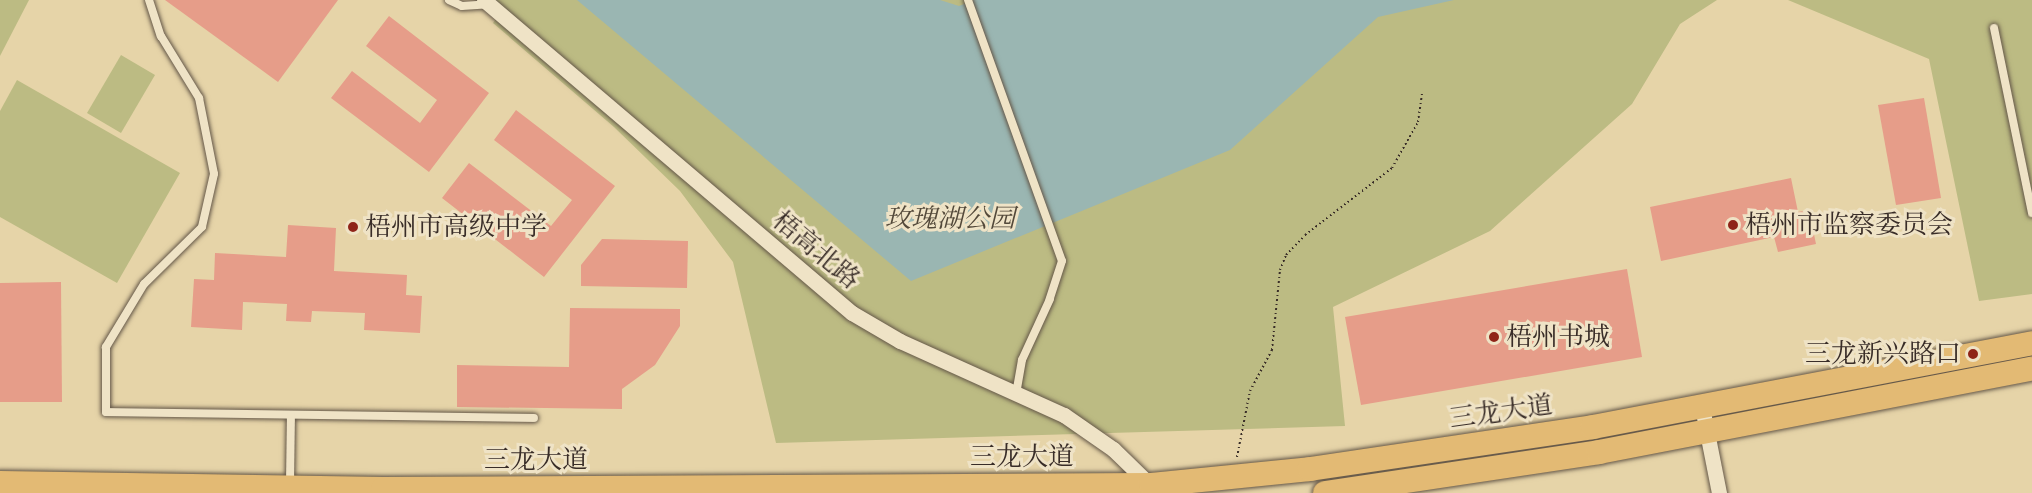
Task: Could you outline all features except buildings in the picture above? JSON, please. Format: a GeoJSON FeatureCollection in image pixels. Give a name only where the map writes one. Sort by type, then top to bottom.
{"type":"FeatureCollection","features":[{"type":"Feature","properties":{"kind":"main road","name":"三龙大道"},"geometry":{"type":"LineString","coordinates":[[0,483],[290,488],[1151,489],[1593,427],[2032,343]]}},
{"type":"Feature","properties":{"kind":"main road"},"geometry":{"type":"LineString","coordinates":[[1325,493],[1599,452],[2032,369]]}},
{"type":"Feature","properties":{"kind":"street","name":"梧高北路"},"geometry":{"type":"LineString","coordinates":[[487,2],[852,313],[900,341],[1064,415],[1113,449],[1151,489]]}},
{"type":"Feature","properties":{"kind":"street"},"geometry":{"type":"LineString","coordinates":[[1702,406],[1719,493]]}},
{"type":"Feature","properties":{"kind":"lane"},"geometry":{"type":"LineString","coordinates":[[149,0],[161,36],[199,98],[214,174],[202,227],[144,284],[106,347],[106,412],[534,418]]}},
{"type":"Feature","properties":{"kind":"lane"},"geometry":{"type":"LineString","coordinates":[[450,0],[469,7],[487,2]]}},
{"type":"Feature","properties":{"kind":"lane"},"geometry":{"type":"LineString","coordinates":[[968,0],[1058,244],[1062,261],[1050,299],[1022,360],[1016,393]]}},
{"type":"Feature","properties":{"kind":"lane"},"geometry":{"type":"LineString","coordinates":[[1994,28],[2032,213]]}},
{"type":"Feature","properties":{"kind":"lane"},"geometry":{"type":"LineString","coordinates":[[290,488],[291,415]]}},
{"type":"Feature","properties":{"kind":"path"},"geometry":{"type":"LineString","coordinates":[[1233,479],[1250,391],[1274,342],[1280,270],[1286,255],[1305,235],[1392,168],[1418,122],[1422,92]]}},
{"type":"Feature","properties":{"kind":"green space"},"geometry":{"type":"Polygon","coordinates":[[[0,0],[29,0],[0,56],[0,0]]]}},
{"type":"Feature","properties":{"kind":"green space","name":"玫瑰湖公园"},"geometry":{"type":"Polygon","coordinates":[[[494,0],[1717,0],[1680,24],[1632,104],[1490,231],[1333,307],[1345,426],[776,443],[733,262],[680,191],[614,127],[493,23],[504,8],[494,0]]]}},
{"type":"Feature","properties":{"kind":"green space"},"geometry":{"type":"Polygon","coordinates":[[[1788,0],[2032,0],[2032,294],[1979,301],[1929,59],[1788,0]]]}},
{"type":"Feature","properties":{"kind":"green space"},"geometry":{"type":"Polygon","coordinates":[[[121,55],[155,75],[121,133],[87,113],[121,55]]]}},
{"type":"Feature","properties":{"kind":"green space"},"geometry":{"type":"Polygon","coordinates":[[[17,80],[180,173],[117,283],[0,217],[0,111],[17,80]]]}},
{"type":"Feature","properties":{"kind":"water"},"geometry":{"type":"Polygon","coordinates":[[[577,0],[940,0],[959,6],[974,0],[1454,0],[1378,17],[1230,150],[911,281],[577,0]]]}},
{"type":"Feature","properties":{"kind":"place","name":"梧州市监察委员会"},"geometry":{"type":"Point","coordinates":[1733,225]}},
{"type":"Feature","properties":{"kind":"place","name":"梧州市高级中学"},"geometry":{"type":"Point","coordinates":[353,227]}},
{"type":"Feature","properties":{"kind":"place","name":"梧州书城"},"geometry":{"type":"Point","coordinates":[1494,337]}},
{"type":"Feature","properties":{"kind":"place","name":"三龙新兴路口"},"geometry":{"type":"Point","coordinates":[1973,354]}}]}
